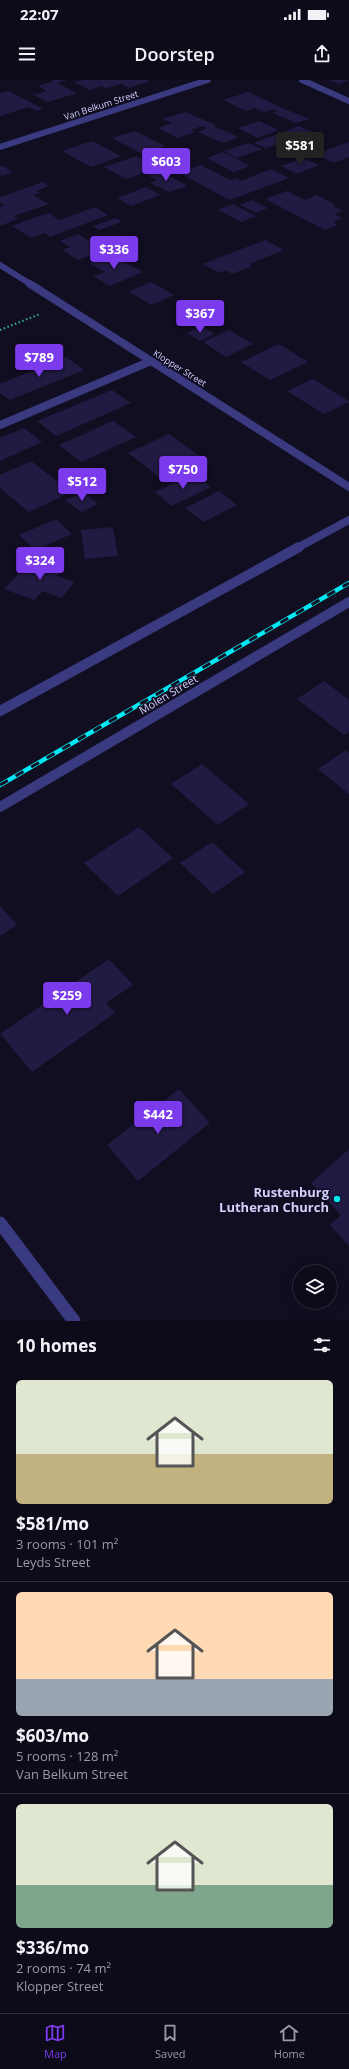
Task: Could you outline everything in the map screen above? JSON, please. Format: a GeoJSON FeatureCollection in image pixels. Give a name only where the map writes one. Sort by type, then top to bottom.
{"type":"FeatureCollection","features":[{"type":"Feature","properties":{"kind":"street","name":"Van Belkum Street"},"geometry":{"type":"LineString","coordinates":[[0,147],[208,80]]}},
{"type":"Feature","properties":{"kind":"street"},"geometry":{"type":"LineString","coordinates":[[302,80],[349,101]]}},
{"type":"Feature","properties":{"kind":"street","name":"Klopper Street"},"geometry":{"type":"LineString","coordinates":[[0,265],[349,487]]}},
{"type":"Feature","properties":{"kind":"street"},"geometry":{"type":"LineString","coordinates":[[0,425],[151,361]]}},
{"type":"Feature","properties":{"kind":"street"},"geometry":{"type":"LineString","coordinates":[[0,711],[349,520]]}},
{"type":"Feature","properties":{"kind":"street","name":"Molen Street"},"geometry":{"type":"LineString","coordinates":[[0,808],[349,602]]}},
{"type":"Feature","properties":{"kind":"street"},"geometry":{"type":"LineString","coordinates":[[0,1223],[74,1321]]}},
{"type":"Feature","properties":{"kind":"path"},"geometry":{"type":"LineString","coordinates":[[0,330],[63,305]]}},
{"type":"Feature","properties":{"kind":"building"},"geometry":{"type":"Polygon","coordinates":[[[51,80],[66,80],[57,83],[77,93],[48,102],[33,95],[47,91],[38,86],[54,81],[51,80]]]}},
{"type":"Feature","properties":{"kind":"building"},"geometry":{"type":"Polygon","coordinates":[[[82,80],[150,81],[129,88],[121,84],[106,88],[101,86],[90,90],[74,82],[82,80]]]}},
{"type":"Feature","properties":{"kind":"building"},"geometry":{"type":"Polygon","coordinates":[[[329,80],[349,80],[339,84],[329,80]]]}},
{"type":"Feature","properties":{"kind":"building"},"geometry":{"type":"Polygon","coordinates":[[[8,91],[43,109],[37,111],[29,107],[0,116],[0,93],[8,91]]]}},
{"type":"Feature","properties":{"kind":"building"},"geometry":{"type":"Polygon","coordinates":[[[248,92],[309,119],[296,123],[272,113],[278,111],[274,109],[264,112],[255,108],[246,111],[223,100],[248,92]]]}},
{"type":"Feature","properties":{"kind":"building"},"geometry":{"type":"Polygon","coordinates":[[[185,112],[216,125],[213,126],[239,137],[223,143],[198,132],[207,128],[202,126],[191,130],[195,132],[178,138],[158,128],[172,123],[163,119],[185,112]]]}},
{"type":"Feature","properties":{"kind":"building"},"geometry":{"type":"Polygon","coordinates":[[[259,121],[279,130],[258,138],[238,128],[259,121]]]}},
{"type":"Feature","properties":{"kind":"building"},"geometry":{"type":"Polygon","coordinates":[[[299,126],[324,137],[299,146],[287,141],[266,148],[254,143],[299,126]]]}},
{"type":"Feature","properties":{"kind":"building"},"geometry":{"type":"Polygon","coordinates":[[[135,131],[165,146],[142,154],[112,138],[135,131]]]}},
{"type":"Feature","properties":{"kind":"building"},"geometry":{"type":"Polygon","coordinates":[[[92,141],[121,156],[91,167],[62,151],[92,141]]]}},
{"type":"Feature","properties":{"kind":"building"},"geometry":{"type":"Polygon","coordinates":[[[349,142],[349,157],[334,163],[316,154],[349,142]]]}},
{"type":"Feature","properties":{"kind":"building"},"geometry":{"type":"Polygon","coordinates":[[[249,143],[262,149],[237,158],[224,151],[249,143]]]}},
{"type":"Feature","properties":{"kind":"building"},"geometry":{"type":"Polygon","coordinates":[[[223,152],[250,166],[234,172],[207,158],[223,152]]]}},
{"type":"Feature","properties":{"kind":"building"},"geometry":{"type":"Polygon","coordinates":[[[137,156],[158,168],[126,179],[104,167],[137,156]]]}},
{"type":"Feature","properties":{"kind":"building"},"geometry":{"type":"Polygon","coordinates":[[[303,158],[319,165],[297,174],[281,166],[303,158]]]}},
{"type":"Feature","properties":{"kind":"building"},"geometry":{"type":"Polygon","coordinates":[[[201,165],[230,180],[236,178],[241,181],[271,169],[289,178],[230,200],[179,173],[201,165]]]}},
{"type":"Feature","properties":{"kind":"building"},"geometry":{"type":"Polygon","coordinates":[[[3,166],[13,172],[2,176],[0,174],[0,167],[3,166]]]}},
{"type":"Feature","properties":{"kind":"building"},"geometry":{"type":"Polygon","coordinates":[[[158,170],[188,186],[169,192],[150,183],[157,180],[147,175],[158,170]]]}},
{"type":"Feature","properties":{"kind":"building"},"geometry":{"type":"Polygon","coordinates":[[[43,182],[49,186],[36,191],[40,193],[33,195],[49,204],[14,216],[18,219],[0,226],[0,207],[5,205],[0,202],[0,197],[43,182]]]}},
{"type":"Feature","properties":{"kind":"building"},"geometry":{"type":"Polygon","coordinates":[[[146,187],[160,195],[131,206],[117,198],[146,187]]]}},
{"type":"Feature","properties":{"kind":"building"},"geometry":{"type":"Polygon","coordinates":[[[287,191],[305,200],[317,195],[336,205],[332,206],[343,211],[334,214],[342,218],[333,222],[338,225],[325,230],[265,199],[287,191]]]}},
{"type":"Feature","properties":{"kind":"building"},"geometry":{"type":"Polygon","coordinates":[[[252,200],[268,208],[256,213],[240,205],[252,200]]]}},
{"type":"Feature","properties":{"kind":"building"},"geometry":{"type":"Polygon","coordinates":[[[233,204],[256,216],[241,222],[218,210],[233,204]]]}},
{"type":"Feature","properties":{"kind":"building"},"geometry":{"type":"Polygon","coordinates":[[[95,207],[108,215],[50,237],[44,233],[32,238],[12,226],[48,213],[60,220],[95,207]]]}},
{"type":"Feature","properties":{"kind":"building"},"geometry":{"type":"Polygon","coordinates":[[[116,218],[122,222],[99,230],[93,226],[116,218]]]}},
{"type":"Feature","properties":{"kind":"building"},"geometry":{"type":"Polygon","coordinates":[[[78,234],[104,250],[78,260],[62,250],[70,247],[60,241],[78,234]]]}},
{"type":"Feature","properties":{"kind":"building"},"geometry":{"type":"Polygon","coordinates":[[[265,240],[284,250],[249,264],[252,266],[232,274],[226,270],[219,273],[203,264],[265,240]]]}},
{"type":"Feature","properties":{"kind":"building"},"geometry":{"type":"Polygon","coordinates":[[[111,255],[143,272],[110,286],[93,276],[105,272],[90,264],[111,255]]]}},
{"type":"Feature","properties":{"kind":"building"},"geometry":{"type":"Polygon","coordinates":[[[151,282],[174,295],[152,305],[129,292],[151,282]]]}},
{"type":"Feature","properties":{"kind":"building"},"geometry":{"type":"Polygon","coordinates":[[[201,326],[214,334],[200,341],[187,333],[201,326]]]}},
{"type":"Feature","properties":{"kind":"building"},"geometry":{"type":"Polygon","coordinates":[[[229,330],[253,344],[226,357],[203,342],[229,330]]]}},
{"type":"Feature","properties":{"kind":"building"},"geometry":{"type":"Polygon","coordinates":[[[279,344],[308,362],[270,380],[241,362],[279,344]]]}},
{"type":"Feature","properties":{"kind":"building"},"geometry":{"type":"Polygon","coordinates":[[[66,357],[84,370],[10,400],[0,393],[0,384],[66,357]]]}},
{"type":"Feature","properties":{"kind":"building"},"geometry":{"type":"Polygon","coordinates":[[[313,379],[349,402],[324,414],[287,391],[313,379]]]}},
{"type":"Feature","properties":{"kind":"building"},"geometry":{"type":"Polygon","coordinates":[[[112,390],[131,403],[56,436],[37,421],[112,390]]]}},
{"type":"Feature","properties":{"kind":"building"},"geometry":{"type":"Polygon","coordinates":[[[113,421],[136,437],[81,462],[59,445],[113,421]]]}},
{"type":"Feature","properties":{"kind":"building"},"geometry":{"type":"Polygon","coordinates":[[[24,428],[42,442],[0,461],[0,438],[24,428]]]}},
{"type":"Feature","properties":{"kind":"building"},"geometry":{"type":"Polygon","coordinates":[[[169,434],[209,463],[167,483],[128,453],[169,434]]]}},
{"type":"Feature","properties":{"kind":"building"},"geometry":{"type":"Polygon","coordinates":[[[31,461],[71,492],[29,512],[0,488],[0,475],[31,461]]]}},
{"type":"Feature","properties":{"kind":"building"},"geometry":{"type":"Polygon","coordinates":[[[194,474],[211,487],[172,506],[155,492],[194,474]]]}},
{"type":"Feature","properties":{"kind":"building"},"geometry":{"type":"Polygon","coordinates":[[[219,491],[237,505],[204,522],[185,508],[219,491]]]}},
{"type":"Feature","properties":{"kind":"building"},"geometry":{"type":"Polygon","coordinates":[[[83,492],[98,504],[81,512],[65,500],[83,492]]]}},
{"type":"Feature","properties":{"kind":"building"},"geometry":{"type":"Polygon","coordinates":[[[56,519],[72,534],[35,550],[19,535],[56,519]]]}},
{"type":"Feature","properties":{"kind":"building"},"geometry":{"type":"Polygon","coordinates":[[[113,527],[118,556],[85,559],[81,530],[113,527]]]}},
{"type":"Feature","properties":{"kind":"building"},"geometry":{"type":"Polygon","coordinates":[[[34,558],[64,568],[57,576],[75,582],[61,598],[43,591],[34,600],[4,589],[34,558]]]}},
{"type":"Feature","properties":{"kind":"building"},"geometry":{"type":"Polygon","coordinates":[[[324,681],[349,700],[349,732],[344,735],[297,699],[324,681]]]}},
{"type":"Feature","properties":{"kind":"building"},"geometry":{"type":"Polygon","coordinates":[[[346,750],[349,753],[349,794],[318,769],[346,750]]]}},
{"type":"Feature","properties":{"kind":"building"},"geometry":{"type":"Polygon","coordinates":[[[202,764],[249,804],[218,825],[171,784],[202,764]]]}},
{"type":"Feature","properties":{"kind":"building"},"geometry":{"type":"Polygon","coordinates":[[[139,827],[173,858],[118,896],[84,863],[139,827]]]}},
{"type":"Feature","properties":{"kind":"building"},"geometry":{"type":"Polygon","coordinates":[[[212,842],[245,872],[213,894],[180,863],[212,842]]]}},
{"type":"Feature","properties":{"kind":"building"},"geometry":{"type":"Polygon","coordinates":[[[0,906],[17,925],[0,936],[0,906]]]}},
{"type":"Feature","properties":{"kind":"building"},"geometry":{"type":"Polygon","coordinates":[[[109,959],[133,985],[106,1003],[115,1013],[32,1072],[0,1034],[109,959]]]}},
{"type":"Feature","properties":{"kind":"building"},"geometry":{"type":"Polygon","coordinates":[[[179,1089],[210,1123],[138,1181],[107,1145],[179,1089]]]}},
{"type":"Feature","properties":{"kind":"building","name":"Rustenburg Lutheran Church"},"geometry":{"type":"Polygon","coordinates":[[[349,1149],[349,1246],[330,1225],[341,1215],[311,1183],[349,1149]]]}},
{"type":"Feature","properties":{"kind":"railway"},"geometry":{"type":"LineString","coordinates":[[0,785],[349,583]]}},
{"type":"Feature","properties":{"kind":"place","name":"Rustenburg Lutheran Church"},"geometry":{"type":"Point","coordinates":[337,1199]}}]}
